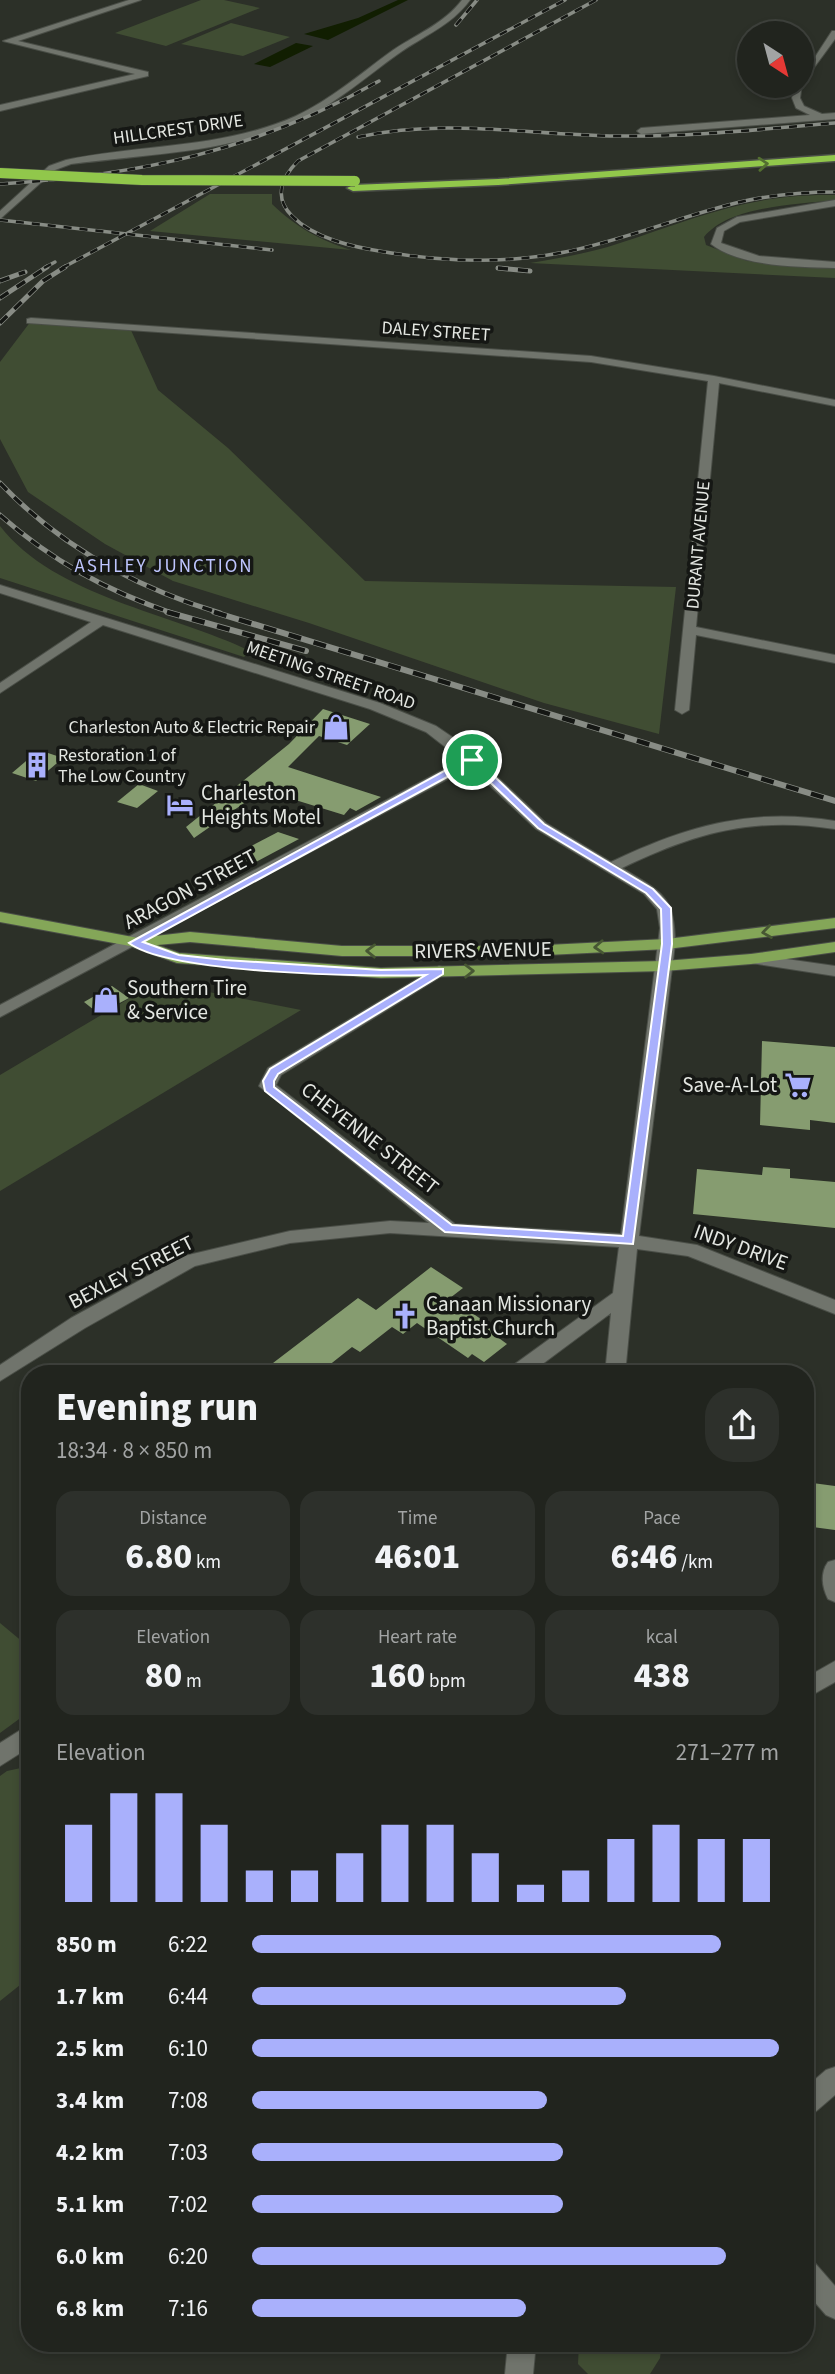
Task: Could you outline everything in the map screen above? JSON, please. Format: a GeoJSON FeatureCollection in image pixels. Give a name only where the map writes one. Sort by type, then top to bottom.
{"type":"FeatureCollection","features":[{"type":"Feature","properties":{"kind":"highway"},"geometry":{"type":"LineString","coordinates":[[0,181],[229,190],[354,184],[835,147]]}},
{"type":"Feature","properties":{"kind":"highway"},"geometry":{"type":"LineString","coordinates":[[0,173],[142,180],[354,184],[498,182],[835,158]]}},
{"type":"Feature","properties":{"kind":"main road","name":"RIVERS AVENUE"},"geometry":{"type":"LineString","coordinates":[[0,917],[134,943],[177,958],[381,973],[664,966],[835,947]]}},
{"type":"Feature","properties":{"kind":"main road","name":"RIVERS AVENUE"},"geometry":{"type":"LineString","coordinates":[[134,943],[190,937],[342,951],[504,951],[667,944],[835,923]]}},
{"type":"Feature","properties":{"kind":"street"},"geometry":{"type":"LineString","coordinates":[[4,43],[137,0]]}},
{"type":"Feature","properties":{"kind":"street","name":"HILLCREST DRIVE"},"geometry":{"type":"LineString","coordinates":[[0,216],[52,168],[69,162],[238,139],[300,118],[394,53],[437,28],[466,0]]}},
{"type":"Feature","properties":{"kind":"street"},"geometry":{"type":"LineString","coordinates":[[814,64],[835,33]]}},
{"type":"Feature","properties":{"kind":"street"},"geometry":{"type":"LineString","coordinates":[[0,108],[145,74],[4,43]]}},
{"type":"Feature","properties":{"kind":"street"},"geometry":{"type":"LineString","coordinates":[[796,98],[800,108],[822,117]]}},
{"type":"Feature","properties":{"kind":"street"},"geometry":{"type":"LineString","coordinates":[[640,131],[835,116]]}},
{"type":"Feature","properties":{"kind":"street"},"geometry":{"type":"LineString","coordinates":[[835,203],[737,220],[720,230],[716,244],[734,253],[802,264],[835,265]]}},
{"type":"Feature","properties":{"kind":"street"},"geometry":{"type":"LineString","coordinates":[[795,261],[801,258],[835,259]]}},
{"type":"Feature","properties":{"kind":"street","name":"DALEY STREET"},"geometry":{"type":"LineString","coordinates":[[31,321],[591,359],[714,379],[835,403]]}},
{"type":"Feature","properties":{"kind":"street","name":"DURANT AVENUE"},"geometry":{"type":"LineString","coordinates":[[682,710],[714,379]]}},
{"type":"Feature","properties":{"kind":"street","name":"MEETING STREET ROAD"},"geometry":{"type":"LineString","coordinates":[[0,589],[375,706],[431,729],[472,760],[541,826],[649,891],[663,904],[667,912],[664,966]]}},
{"type":"Feature","properties":{"kind":"street"},"geometry":{"type":"LineString","coordinates":[[0,689],[101,621]]}},
{"type":"Feature","properties":{"kind":"street"},"geometry":{"type":"LineString","coordinates":[[690,630],[835,659]]}},
{"type":"Feature","properties":{"kind":"street","name":"ARAGON STREET"},"geometry":{"type":"LineString","coordinates":[[0,1012],[134,943],[472,760]]}},
{"type":"Feature","properties":{"kind":"street"},"geometry":{"type":"LineString","coordinates":[[611,868],[692,831],[740,821],[780,818],[835,825]]}},
{"type":"Feature","properties":{"kind":"street"},"geometry":{"type":"LineString","coordinates":[[751,958],[835,971]]}},
{"type":"Feature","properties":{"kind":"street"},"geometry":{"type":"LineString","coordinates":[[616,1365],[622,1296],[664,966]]}},
{"type":"Feature","properties":{"kind":"street","name":"CHEYENNE STREET"},"geometry":{"type":"LineString","coordinates":[[439,971],[274,1072],[268,1081],[269,1088],[449,1229]]}},
{"type":"Feature","properties":{"kind":"street","name":"BEXLEY STREET"},"geometry":{"type":"LineString","coordinates":[[0,1374],[78,1324],[190,1261],[264,1242],[303,1235],[390,1227],[629,1241]]}},
{"type":"Feature","properties":{"kind":"street","name":"INDY DRIVE"},"geometry":{"type":"LineString","coordinates":[[629,1241],[691,1250],[835,1307]]}},
{"type":"Feature","properties":{"kind":"street"},"geometry":{"type":"LineString","coordinates":[[527,1365],[622,1296]]}},
{"type":"Feature","properties":{"kind":"street"},"geometry":{"type":"LineString","coordinates":[[835,1567],[832,1573],[835,1593]]}},
{"type":"Feature","properties":{"kind":"street"},"geometry":{"type":"LineString","coordinates":[[814,1684],[835,1670]]}},
{"type":"Feature","properties":{"kind":"street"},"geometry":{"type":"LineString","coordinates":[[0,1756],[21,1742]]}},
{"type":"Feature","properties":{"kind":"street"},"geometry":{"type":"LineString","coordinates":[[814,2096],[835,2079]]}},
{"type":"Feature","properties":{"kind":"street"},"geometry":{"type":"LineString","coordinates":[[814,2282],[835,2306]]}},
{"type":"Feature","properties":{"kind":"street"},"geometry":{"type":"LineString","coordinates":[[519,2374],[521,2352]]}},
{"type":"Feature","properties":{"kind":"shaded area"},"geometry":{"type":"Polygon","coordinates":[[[201,0],[224,0],[260,8],[166,46],[115,33],[201,0]]]}},
{"type":"Feature","properties":{"kind":"shaded area"},"geometry":{"type":"Polygon","coordinates":[[[398,0],[408,0],[328,40],[304,34],[358,18],[398,0]]]}},
{"type":"Feature","properties":{"kind":"shaded area"},"geometry":{"type":"Polygon","coordinates":[[[231,23],[290,37],[243,56],[181,44],[231,23]]]}},
{"type":"Feature","properties":{"kind":"shaded area"},"geometry":{"type":"Polygon","coordinates":[[[296,43],[313,46],[270,67],[254,64],[296,43]]]}},
{"type":"Feature","properties":{"kind":"shaded area"},"geometry":{"type":"Polygon","coordinates":[[[210,194],[272,194],[272,204],[299,226],[351,250],[150,231],[210,194]]]}},
{"type":"Feature","properties":{"kind":"shaded area"},"geometry":{"type":"Polygon","coordinates":[[[805,195],[835,195],[835,200],[765,208],[730,218],[715,226],[704,237],[706,245],[747,261],[835,266],[835,278],[530,263],[598,250],[700,216],[751,203],[805,195]]]}},
{"type":"Feature","properties":{"kind":"shaded area"},"geometry":{"type":"Polygon","coordinates":[[[31,321],[130,328],[158,390],[228,448],[365,581],[676,587],[659,734],[544,703],[309,623],[173,581],[105,544],[28,492],[0,439],[0,362],[31,321]]]}},
{"type":"Feature","properties":{"kind":"shaded area"},"geometry":{"type":"Polygon","coordinates":[[[0,526],[23,550],[51,570],[83,587],[250,651],[244,657],[0,578],[0,526]]]}},
{"type":"Feature","properties":{"kind":"shaded area"},"geometry":{"type":"Polygon","coordinates":[[[157,982],[301,1010],[0,1191],[0,1075],[157,982]]]}},
{"type":"Feature","properties":{"kind":"shaded area"},"geometry":{"type":"Polygon","coordinates":[[[0,1623],[21,1640],[21,1718],[0,1733],[0,1623]]]}},
{"type":"Feature","properties":{"kind":"shaded area"},"geometry":{"type":"Polygon","coordinates":[[[21,1768],[21,1984],[0,2001],[0,1776],[7,1771],[21,1768]]]}},
{"type":"Feature","properties":{"kind":"shaded area"},"geometry":{"type":"Polygon","coordinates":[[[579,2352],[661,2352],[650,2374],[588,2374],[578,2364],[579,2352]]]}},
{"type":"Feature","properties":{"kind":"building"},"geometry":{"type":"Polygon","coordinates":[[[323,709],[370,724],[347,745],[319,736],[288,767],[381,797],[356,811],[350,808],[344,815],[263,790],[194,838],[186,827],[289,744],[323,709]]]}},
{"type":"Feature","properties":{"kind":"building","name":"Restoration 1 of The Low Country"},"geometry":{"type":"Polygon","coordinates":[[[39,750],[63,758],[36,781],[12,773],[39,750]]]}},
{"type":"Feature","properties":{"kind":"building"},"geometry":{"type":"Polygon","coordinates":[[[139,784],[158,791],[137,808],[117,802],[139,784]]]}},
{"type":"Feature","properties":{"kind":"building","name":"Charleston Heights Motel"},"geometry":{"type":"Polygon","coordinates":[[[278,832],[299,839],[235,873],[219,863],[278,832]]]}},
{"type":"Feature","properties":{"kind":"building","name":"Southern Tire & Service"},"geometry":{"type":"Polygon","coordinates":[[[112,986],[129,998],[99,1014],[84,1002],[112,986]]]}},
{"type":"Feature","properties":{"kind":"building","name":"Save-A-Lot"},"geometry":{"type":"Polygon","coordinates":[[[762,1041],[835,1047],[835,1123],[810,1120],[810,1130],[760,1125],[762,1041]]]}},
{"type":"Feature","properties":{"kind":"building"},"geometry":{"type":"Polygon","coordinates":[[[763,1167],[790,1169],[790,1178],[835,1182],[835,1228],[693,1214],[697,1169],[762,1175],[763,1167]]]}},
{"type":"Feature","properties":{"kind":"building","name":"Canaan Missionary Baptist Church"},"geometry":{"type":"Polygon","coordinates":[[[431,1267],[463,1288],[450,1298],[500,1332],[496,1336],[507,1344],[484,1362],[472,1354],[468,1358],[417,1323],[403,1334],[392,1327],[360,1352],[352,1347],[329,1365],[273,1363],[358,1298],[376,1310],[431,1267]]]}},
{"type":"Feature","properties":{"kind":"building"},"geometry":{"type":"Polygon","coordinates":[[[814,1483],[835,1486],[835,1530],[814,1527],[814,1483]]]}},
{"type":"Feature","properties":{"kind":"railway"},"geometry":{"type":"LineString","coordinates":[[456,25],[477,0]]}},
{"type":"Feature","properties":{"kind":"railway"},"geometry":{"type":"LineString","coordinates":[[126,234],[565,0]]}},
{"type":"Feature","properties":{"kind":"railway"},"geometry":{"type":"LineString","coordinates":[[596,0],[298,161],[282,187],[281,194],[286,209],[312,231],[348,244],[430,258],[498,260],[543,256],[587,247],[752,200],[787,194],[835,192]]}},
{"type":"Feature","properties":{"kind":"railway"},"geometry":{"type":"LineString","coordinates":[[0,184],[101,174],[196,155],[287,125],[379,81]]}},
{"type":"Feature","properties":{"kind":"railway"},"geometry":{"type":"LineString","coordinates":[[358,137],[391,131],[456,128],[584,135],[672,135],[835,123]]}},
{"type":"Feature","properties":{"kind":"railway"},"geometry":{"type":"LineString","coordinates":[[0,220],[126,234]]}},
{"type":"Feature","properties":{"kind":"railway"},"geometry":{"type":"LineString","coordinates":[[62,268],[126,234]]}},
{"type":"Feature","properties":{"kind":"railway"},"geometry":{"type":"LineString","coordinates":[[126,234],[272,250]]}},
{"type":"Feature","properties":{"kind":"railway"},"geometry":{"type":"LineString","coordinates":[[44,268],[55,262]]}},
{"type":"Feature","properties":{"kind":"railway"},"geometry":{"type":"LineString","coordinates":[[0,298],[47,267]]}},
{"type":"Feature","properties":{"kind":"railway"},"geometry":{"type":"LineString","coordinates":[[0,323],[43,281],[65,267]]}},
{"type":"Feature","properties":{"kind":"railway"},"geometry":{"type":"LineString","coordinates":[[502,268],[498,268],[530,271]]}},
{"type":"Feature","properties":{"kind":"railway"},"geometry":{"type":"LineString","coordinates":[[0,281],[25,272]]}},
{"type":"Feature","properties":{"kind":"railway"},"geometry":{"type":"LineString","coordinates":[[0,483],[48,526],[101,562],[159,591],[220,613]]}},
{"type":"Feature","properties":{"kind":"railway"},"geometry":{"type":"LineString","coordinates":[[0,515],[40,547],[81,573],[125,595],[172,613]]}},
{"type":"Feature","properties":{"kind":"railway"},"geometry":{"type":"LineString","coordinates":[[167,612],[306,651]]}},
{"type":"Feature","properties":{"kind":"railway"},"geometry":{"type":"LineString","coordinates":[[214,612],[835,801]]}},
{"type":"Feature","properties":{"kind":"place","name":"Charleston Auto & Electric Repair"},"geometry":{"type":"Point","coordinates":[336,727]}},
{"type":"Feature","properties":{"kind":"place","name":"Restoration 1 of The Low Country"},"geometry":{"type":"Point","coordinates":[37,765]}},
{"type":"Feature","properties":{"kind":"place","name":"Charleston Heights Motel"},"geometry":{"type":"Point","coordinates":[180,805]}},
{"type":"Feature","properties":{"kind":"place","name":"Southern Tire & Service"},"geometry":{"type":"Point","coordinates":[106,1000]}},
{"type":"Feature","properties":{"kind":"place","name":"Save-A-Lot"},"geometry":{"type":"Point","coordinates":[798,1085]}},
{"type":"Feature","properties":{"kind":"place","name":"Canaan Missionary Baptist Church"},"geometry":{"type":"Point","coordinates":[405,1316]}},
{"type":"Feature","properties":{"kind":"district","name":"ASHLEY JUNCTION"},"geometry":{"type":"Point","coordinates":[164,565]}},
{"type":"Feature","properties":{"kind":"route"},"geometry":{"type":"LineString","coordinates":[[472,760],[522,811],[541,826],[649,891],[666,908],[667,944],[629,1241],[449,1229],[269,1088],[268,1081],[274,1072],[439,971],[381,973],[225,963],[177,958],[134,943],[472,760]]}}]}
